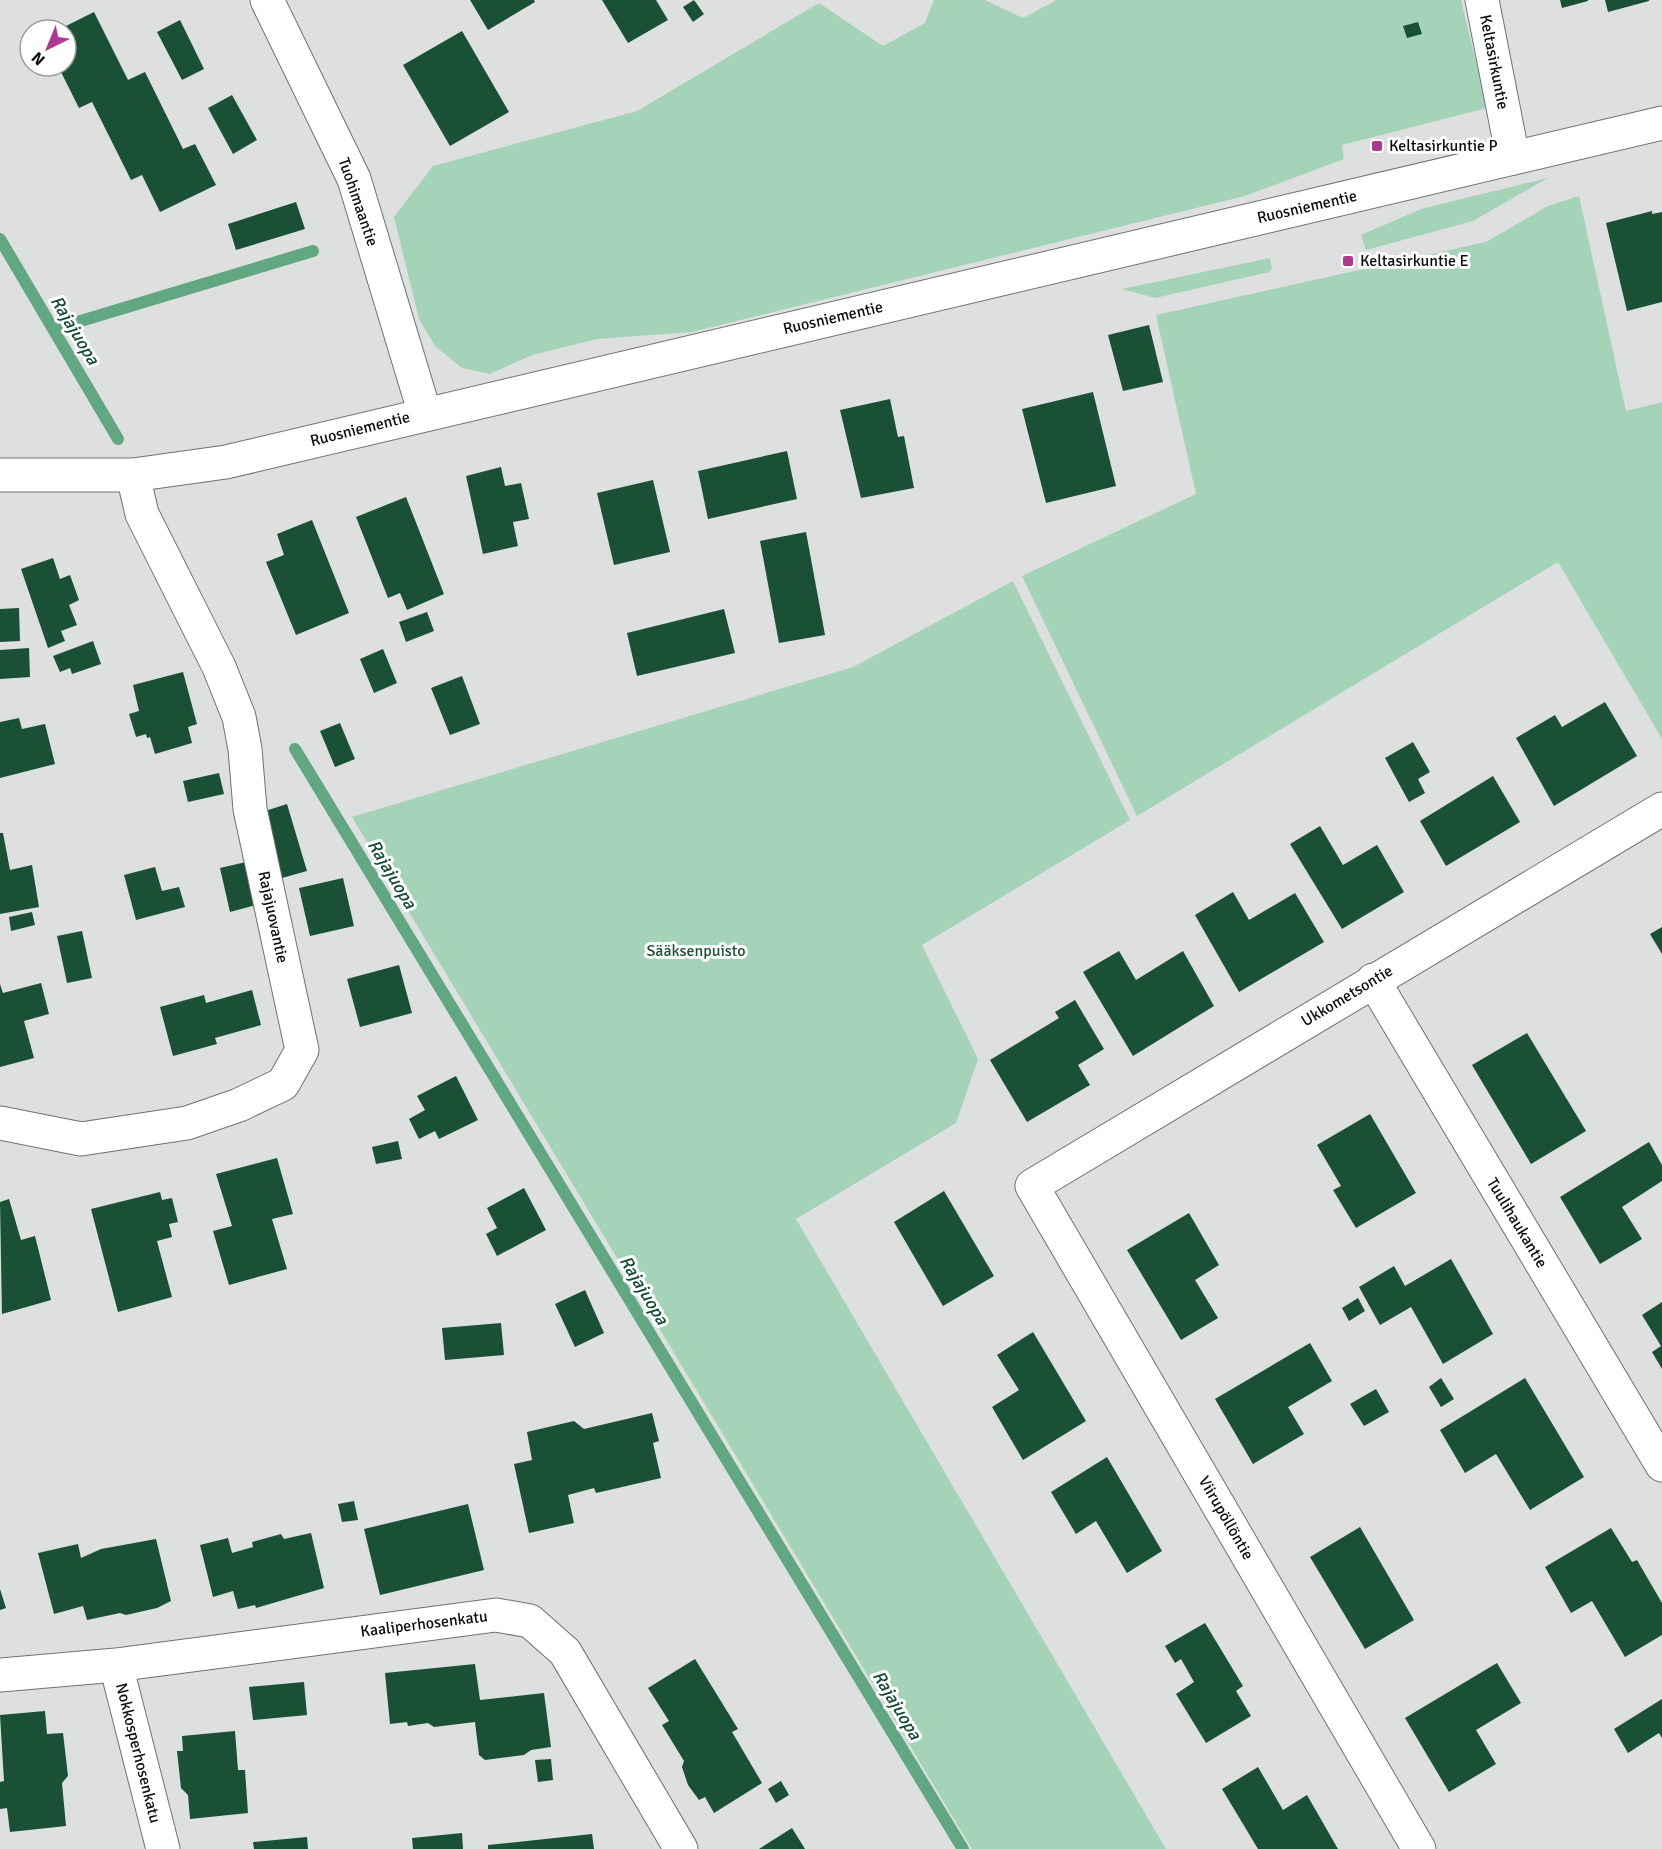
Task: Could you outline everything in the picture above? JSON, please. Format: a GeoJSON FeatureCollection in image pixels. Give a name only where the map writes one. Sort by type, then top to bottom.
{"type":"FeatureCollection","features":[{"type":"Feature","properties":{"kind":"street","name":"Tuohimaantie"},"geometry":{"type":"LineString","coordinates":[[267,0],[354,179],[425,414]]}},
{"type":"Feature","properties":{"kind":"street","name":"Keltasirkuntie"},"geometry":{"type":"LineString","coordinates":[[1482,0],[1513,158]]}},
{"type":"Feature","properties":{"kind":"street","name":"Ruosniementie"},"geometry":{"type":"LineString","coordinates":[[0,476],[133,475],[226,462],[1662,123]]}},
{"type":"Feature","properties":{"kind":"street","name":"Rajajuovantie"},"geometry":{"type":"LineString","coordinates":[[0,1123],[81,1139],[187,1123],[239,1105],[283,1084],[302,1050],[250,808],[245,749],[239,717],[219,667],[142,514],[133,475]]}},
{"type":"Feature","properties":{"kind":"street","name":"Ukkometsontie"},"geometry":{"type":"LineString","coordinates":[[1032,1186],[1662,808]]}},
{"type":"Feature","properties":{"kind":"street","name":"Tuulihaukantie"},"geometry":{"type":"LineString","coordinates":[[1373,980],[1662,1465]]}},
{"type":"Feature","properties":{"kind":"street","name":"Viirupöllöntie"},"geometry":{"type":"LineString","coordinates":[[1032,1186],[1419,1849]]}},
{"type":"Feature","properties":{"kind":"street","name":"Kaaliperhosenkatu"},"geometry":{"type":"LineString","coordinates":[[116,1665],[496,1615],[530,1621],[565,1652],[681,1849]]}},
{"type":"Feature","properties":{"kind":"street","name":"Nokkosperhosenkatu"},"geometry":{"type":"LineString","coordinates":[[0,1675],[116,1665],[163,1849]]}},
{"type":"Feature","properties":{"kind":"green space"},"geometry":{"type":"Polygon","coordinates":[[[934,0],[985,0],[1023,18],[1057,0],[1461,0],[1487,108],[1342,145],[1344,159],[1245,196],[692,332],[597,339],[532,355],[490,374],[462,368],[435,346],[419,319],[394,217],[433,166],[637,111],[819,3],[883,46],[925,23],[934,0]]]}},
{"type":"Feature","properties":{"kind":"green space"},"geometry":{"type":"Polygon","coordinates":[[[1548,178],[1473,221],[1366,250],[1361,235],[1421,209],[1548,178]]]}},
{"type":"Feature","properties":{"kind":"green space"},"geometry":{"type":"Polygon","coordinates":[[[1579,196],[1626,411],[1662,402],[1662,739],[1558,562],[1137,816],[1022,576],[1196,494],[1156,315],[1486,242],[1548,206],[1579,196]]]}},
{"type":"Feature","properties":{"kind":"green space"},"geometry":{"type":"Polygon","coordinates":[[[1270,258],[1272,269],[1269,272],[1155,298],[1122,289],[1270,258]]]}},
{"type":"Feature","properties":{"kind":"green space","name":"Sääksenpuisto"},"geometry":{"type":"Polygon","coordinates":[[[1013,581],[1130,820],[922,945],[978,1059],[956,1123],[796,1219],[1166,1849],[972,1849],[352,817],[853,667],[1013,581]]]}},
{"type":"Feature","properties":{"kind":"building"},"geometry":{"type":"Polygon","coordinates":[[[470,0],[534,0],[535,2],[488,30],[470,0]]]}},
{"type":"Feature","properties":{"kind":"building"},"geometry":{"type":"Polygon","coordinates":[[[602,0],[656,0],[668,20],[628,43],[602,0]]]}},
{"type":"Feature","properties":{"kind":"building"},"geometry":{"type":"Polygon","coordinates":[[[694,0],[704,14],[693,22],[683,7],[694,0]]]}},
{"type":"Feature","properties":{"kind":"building"},"geometry":{"type":"Polygon","coordinates":[[[1560,0],[1588,0],[1588,1],[1562,8],[1560,0]]]}},
{"type":"Feature","properties":{"kind":"building"},"geometry":{"type":"Polygon","coordinates":[[[1605,0],[1649,0],[1649,1],[1608,12],[1605,0]]]}},
{"type":"Feature","properties":{"kind":"building"},"geometry":{"type":"Polygon","coordinates":[[[94,12],[128,80],[145,72],[183,149],[195,144],[216,185],[160,212],[142,175],[131,180],[92,102],[79,108],[64,78],[78,78],[78,20],[94,12]]]}},
{"type":"Feature","properties":{"kind":"building"},"geometry":{"type":"Polygon","coordinates":[[[180,20],[204,69],[182,80],[157,32],[180,20]]]}},
{"type":"Feature","properties":{"kind":"building"},"geometry":{"type":"Polygon","coordinates":[[[1418,22],[1422,34],[1407,38],[1403,26],[1418,22]]]}},
{"type":"Feature","properties":{"kind":"building"},"geometry":{"type":"Polygon","coordinates":[[[462,31],[509,112],[450,146],[403,65],[462,31]]]}},
{"type":"Feature","properties":{"kind":"building"},"geometry":{"type":"Polygon","coordinates":[[[232,95],[257,140],[233,154],[208,108],[232,95]]]}},
{"type":"Feature","properties":{"kind":"building"},"geometry":{"type":"Polygon","coordinates":[[[296,202],[305,229],[236,250],[228,224],[296,202]]]}},
{"type":"Feature","properties":{"kind":"building"},"geometry":{"type":"Polygon","coordinates":[[[1652,211],[1652,214],[1662,212],[1662,302],[1627,311],[1606,223],[1652,211]]]}},
{"type":"Feature","properties":{"kind":"building"},"geometry":{"type":"Polygon","coordinates":[[[1149,325],[1163,382],[1123,391],[1108,335],[1149,325]]]}},
{"type":"Feature","properties":{"kind":"building"},"geometry":{"type":"Polygon","coordinates":[[[1093,392],[1116,486],[1046,503],[1022,409],[1093,392]]]}},
{"type":"Feature","properties":{"kind":"building"},"geometry":{"type":"Polygon","coordinates":[[[890,399],[898,437],[904,436],[914,488],[861,498],[840,410],[890,399]]]}},
{"type":"Feature","properties":{"kind":"building"},"geometry":{"type":"Polygon","coordinates":[[[787,451],[797,499],[708,519],[698,471],[787,451]]]}},
{"type":"Feature","properties":{"kind":"building"},"geometry":{"type":"Polygon","coordinates":[[[501,467],[505,486],[521,483],[529,519],[513,522],[518,546],[483,554],[466,476],[501,467]]]}},
{"type":"Feature","properties":{"kind":"building"},"geometry":{"type":"Polygon","coordinates":[[[653,480],[670,552],[614,565],[597,493],[653,480]]]}},
{"type":"Feature","properties":{"kind":"building"},"geometry":{"type":"Polygon","coordinates":[[[406,497],[444,594],[407,610],[400,593],[388,598],[356,517],[406,497]]]}},
{"type":"Feature","properties":{"kind":"building"},"geometry":{"type":"Polygon","coordinates":[[[312,520],[349,613],[296,635],[266,562],[284,555],[277,534],[312,520]]]}},
{"type":"Feature","properties":{"kind":"building"},"geometry":{"type":"Polygon","coordinates":[[[806,532],[825,635],[779,643],[760,541],[806,532]]]}},
{"type":"Feature","properties":{"kind":"building"},"geometry":{"type":"Polygon","coordinates":[[[53,558],[60,579],[70,575],[79,600],[69,605],[77,625],[61,631],[65,641],[48,648],[21,569],[53,558]]]}},
{"type":"Feature","properties":{"kind":"building"},"geometry":{"type":"Polygon","coordinates":[[[19,608],[20,641],[0,642],[0,609],[19,608]]]}},
{"type":"Feature","properties":{"kind":"building"},"geometry":{"type":"Polygon","coordinates":[[[724,609],[735,653],[637,676],[627,633],[724,609]]]}},
{"type":"Feature","properties":{"kind":"building"},"geometry":{"type":"Polygon","coordinates":[[[427,612],[434,631],[406,642],[399,622],[427,612]]]}},
{"type":"Feature","properties":{"kind":"building"},"geometry":{"type":"Polygon","coordinates":[[[93,641],[101,664],[72,674],[70,668],[60,672],[53,656],[93,641]]]}},
{"type":"Feature","properties":{"kind":"building"},"geometry":{"type":"Polygon","coordinates":[[[29,648],[30,677],[0,679],[0,650],[29,648]]]}},
{"type":"Feature","properties":{"kind":"building"},"geometry":{"type":"Polygon","coordinates":[[[383,649],[397,683],[374,693],[360,659],[383,649]]]}},
{"type":"Feature","properties":{"kind":"building"},"geometry":{"type":"Polygon","coordinates":[[[183,672],[197,724],[188,727],[192,743],[155,754],[150,737],[147,738],[146,734],[136,737],[129,714],[139,711],[133,685],[183,672]]]}},
{"type":"Feature","properties":{"kind":"building"},"geometry":{"type":"Polygon","coordinates":[[[462,676],[480,724],[450,735],[431,688],[462,676]]]}},
{"type":"Feature","properties":{"kind":"building"},"geometry":{"type":"Polygon","coordinates":[[[1605,702],[1637,756],[1554,806],[1516,738],[1555,715],[1562,727],[1605,702]]]}},
{"type":"Feature","properties":{"kind":"building"},"geometry":{"type":"Polygon","coordinates":[[[19,718],[22,729],[45,724],[55,764],[0,778],[0,722],[19,718]]]}},
{"type":"Feature","properties":{"kind":"building"},"geometry":{"type":"Polygon","coordinates":[[[340,723],[355,759],[335,767],[320,731],[340,723]]]}},
{"type":"Feature","properties":{"kind":"building"},"geometry":{"type":"Polygon","coordinates":[[[1413,742],[1430,772],[1418,779],[1425,793],[1409,802],[1385,758],[1413,742]]]}},
{"type":"Feature","properties":{"kind":"building"},"geometry":{"type":"Polygon","coordinates":[[[219,773],[224,794],[188,802],[183,781],[219,773]]]}},
{"type":"Feature","properties":{"kind":"building"},"geometry":{"type":"Polygon","coordinates":[[[1493,776],[1520,822],[1446,866],[1420,821],[1493,776]]]}},
{"type":"Feature","properties":{"kind":"building"},"geometry":{"type":"Polygon","coordinates":[[[287,804],[307,871],[282,878],[262,812],[287,804]]]}},
{"type":"Feature","properties":{"kind":"building"},"geometry":{"type":"Polygon","coordinates":[[[1320,826],[1343,865],[1377,845],[1404,892],[1342,929],[1290,844],[1320,826]]]}},
{"type":"Feature","properties":{"kind":"building"},"geometry":{"type":"Polygon","coordinates":[[[0,833],[3,833],[10,870],[32,865],[39,907],[0,914],[0,833]]]}},
{"type":"Feature","properties":{"kind":"building"},"geometry":{"type":"Polygon","coordinates":[[[246,862],[256,905],[230,912],[220,868],[246,862]]]}},
{"type":"Feature","properties":{"kind":"building"},"geometry":{"type":"Polygon","coordinates":[[[155,867],[162,891],[179,887],[185,907],[136,920],[124,875],[155,867]]]}},
{"type":"Feature","properties":{"kind":"building"},"geometry":{"type":"Polygon","coordinates":[[[343,878],[354,926],[310,936],[299,888],[343,878]]]}},
{"type":"Feature","properties":{"kind":"building"},"geometry":{"type":"Polygon","coordinates":[[[1233,892],[1249,920],[1295,893],[1324,942],[1239,992],[1195,915],[1233,892]]]}},
{"type":"Feature","properties":{"kind":"building"},"geometry":{"type":"Polygon","coordinates":[[[32,912],[35,925],[11,931],[9,917],[32,912]]]}},
{"type":"Feature","properties":{"kind":"building"},"geometry":{"type":"Polygon","coordinates":[[[1662,927],[1662,954],[1650,934],[1662,927]]]}},
{"type":"Feature","properties":{"kind":"building"},"geometry":{"type":"Polygon","coordinates":[[[82,931],[92,978],[67,983],[57,936],[82,931]]]}},
{"type":"Feature","properties":{"kind":"building"},"geometry":{"type":"Polygon","coordinates":[[[1119,951],[1136,980],[1183,951],[1214,1006],[1133,1056],[1083,972],[1119,951]]]}},
{"type":"Feature","properties":{"kind":"building"},"geometry":{"type":"Polygon","coordinates":[[[399,965],[412,1013],[360,1027],[347,979],[399,965]]]}},
{"type":"Feature","properties":{"kind":"building"},"geometry":{"type":"Polygon","coordinates":[[[41,983],[49,1014],[24,1021],[34,1058],[0,1067],[0,984],[3,993],[41,983]]]}},
{"type":"Feature","properties":{"kind":"building"},"geometry":{"type":"Polygon","coordinates":[[[252,990],[261,1025],[215,1038],[217,1044],[173,1056],[160,1007],[204,995],[206,1003],[252,990]]]}},
{"type":"Feature","properties":{"kind":"building"},"geometry":{"type":"Polygon","coordinates":[[[1075,1000],[1104,1049],[1078,1065],[1090,1085],[1027,1122],[990,1060],[1059,1018],[1055,1012],[1075,1000]]]}},
{"type":"Feature","properties":{"kind":"building"},"geometry":{"type":"Polygon","coordinates":[[[1527,1033],[1586,1131],[1531,1164],[1472,1065],[1527,1033]]]}},
{"type":"Feature","properties":{"kind":"building"},"geometry":{"type":"Polygon","coordinates":[[[456,1076],[478,1120],[439,1139],[435,1131],[419,1139],[409,1119],[425,1110],[417,1096],[456,1076]]]}},
{"type":"Feature","properties":{"kind":"building"},"geometry":{"type":"Polygon","coordinates":[[[1370,1114],[1416,1193],[1356,1228],[1333,1190],[1341,1186],[1317,1145],[1370,1114]]]}},
{"type":"Feature","properties":{"kind":"building"},"geometry":{"type":"Polygon","coordinates":[[[398,1141],[402,1159],[376,1164],[372,1147],[398,1141]]]}},
{"type":"Feature","properties":{"kind":"building"},"geometry":{"type":"Polygon","coordinates":[[[1649,1142],[1662,1165],[1662,1181],[1622,1207],[1642,1239],[1600,1264],[1560,1197],[1649,1142]]]}},
{"type":"Feature","properties":{"kind":"building"},"geometry":{"type":"Polygon","coordinates":[[[277,1158],[293,1214],[272,1219],[287,1269],[229,1285],[213,1231],[232,1226],[216,1174],[277,1158]]]}},
{"type":"Feature","properties":{"kind":"building"},"geometry":{"type":"Polygon","coordinates":[[[524,1188],[546,1230],[497,1256],[486,1234],[497,1228],[487,1208],[524,1188]]]}},
{"type":"Feature","properties":{"kind":"building"},"geometry":{"type":"Polygon","coordinates":[[[944,1191],[994,1276],[943,1306],[894,1222],[944,1191]]]}},
{"type":"Feature","properties":{"kind":"building"},"geometry":{"type":"Polygon","coordinates":[[[160,1192],[162,1200],[172,1198],[178,1222],[169,1224],[172,1237],[157,1241],[172,1297],[118,1312],[91,1209],[160,1192]]]}},
{"type":"Feature","properties":{"kind":"building"},"geometry":{"type":"Polygon","coordinates":[[[9,1199],[21,1240],[35,1236],[51,1300],[2,1314],[0,1202],[9,1199]]]}},
{"type":"Feature","properties":{"kind":"building"},"geometry":{"type":"Polygon","coordinates":[[[1189,1213],[1219,1265],[1195,1280],[1218,1318],[1181,1340],[1127,1250],[1189,1213]]]}},
{"type":"Feature","properties":{"kind":"building"},"geometry":{"type":"Polygon","coordinates":[[[1451,1259],[1493,1334],[1443,1364],[1411,1307],[1380,1325],[1359,1287],[1394,1266],[1405,1286],[1451,1259]]]}},
{"type":"Feature","properties":{"kind":"building"},"geometry":{"type":"Polygon","coordinates":[[[585,1290],[604,1333],[575,1347],[555,1304],[585,1290]]]}},
{"type":"Feature","properties":{"kind":"building"},"geometry":{"type":"Polygon","coordinates":[[[1358,1298],[1365,1311],[1349,1321],[1342,1308],[1358,1298]]]}},
{"type":"Feature","properties":{"kind":"building"},"geometry":{"type":"Polygon","coordinates":[[[1662,1302],[1662,1369],[1652,1352],[1661,1346],[1642,1315],[1662,1302]]]}},
{"type":"Feature","properties":{"kind":"building"},"geometry":{"type":"Polygon","coordinates":[[[501,1323],[504,1355],[445,1360],[442,1328],[501,1323]]]}},
{"type":"Feature","properties":{"kind":"building"},"geometry":{"type":"Polygon","coordinates":[[[1033,1332],[1086,1421],[1023,1460],[992,1407],[1019,1390],[997,1355],[1033,1332]]]}},
{"type":"Feature","properties":{"kind":"building"},"geometry":{"type":"Polygon","coordinates":[[[1310,1343],[1332,1381],[1288,1407],[1304,1434],[1253,1464],[1215,1399],[1310,1343]]]}},
{"type":"Feature","properties":{"kind":"building"},"geometry":{"type":"Polygon","coordinates":[[[1441,1378],[1454,1399],[1441,1407],[1429,1387],[1441,1378]]]}},
{"type":"Feature","properties":{"kind":"building"},"geometry":{"type":"Polygon","coordinates":[[[1525,1378],[1584,1477],[1530,1510],[1496,1454],[1465,1473],[1440,1430],[1525,1378]]]}},
{"type":"Feature","properties":{"kind":"building"},"geometry":{"type":"Polygon","coordinates":[[[1376,1389],[1389,1412],[1364,1426],[1350,1404],[1376,1389]]]}},
{"type":"Feature","properties":{"kind":"building"},"geometry":{"type":"Polygon","coordinates":[[[652,1413],[659,1441],[653,1443],[661,1478],[596,1493],[594,1488],[568,1495],[574,1523],[529,1533],[514,1464],[532,1460],[527,1432],[574,1421],[584,1429],[652,1413]]]}},
{"type":"Feature","properties":{"kind":"building"},"geometry":{"type":"Polygon","coordinates":[[[1107,1457],[1162,1551],[1127,1573],[1096,1521],[1076,1534],[1051,1492],[1107,1457]]]}},
{"type":"Feature","properties":{"kind":"building"},"geometry":{"type":"Polygon","coordinates":[[[354,1501],[358,1520],[342,1522],[338,1504],[354,1501]]]}},
{"type":"Feature","properties":{"kind":"building"},"geometry":{"type":"Polygon","coordinates":[[[468,1504],[484,1570],[380,1595],[364,1529],[468,1504]]]}},
{"type":"Feature","properties":{"kind":"building"},"geometry":{"type":"Polygon","coordinates":[[[1360,1527],[1414,1620],[1365,1649],[1310,1557],[1360,1527]]]}},
{"type":"Feature","properties":{"kind":"building"},"geometry":{"type":"Polygon","coordinates":[[[1611,1528],[1632,1562],[1637,1560],[1662,1603],[1662,1635],[1625,1657],[1592,1601],[1571,1613],[1545,1567],[1611,1528]]]}},
{"type":"Feature","properties":{"kind":"building"},"geometry":{"type":"Polygon","coordinates":[[[311,1533],[324,1588],[256,1608],[255,1605],[238,1609],[233,1591],[213,1597],[200,1545],[228,1538],[232,1553],[253,1547],[252,1542],[281,1534],[284,1539],[311,1533]]]}},
{"type":"Feature","properties":{"kind":"building"},"geometry":{"type":"Polygon","coordinates":[[[156,1539],[171,1601],[157,1608],[87,1620],[83,1606],[54,1614],[38,1553],[78,1544],[81,1558],[101,1549],[156,1539]]]}},
{"type":"Feature","properties":{"kind":"building"},"geometry":{"type":"Polygon","coordinates":[[[0,1589],[6,1608],[0,1610],[0,1589]]]}},
{"type":"Feature","properties":{"kind":"building"},"geometry":{"type":"Polygon","coordinates":[[[1205,1623],[1243,1686],[1236,1691],[1251,1716],[1206,1743],[1176,1694],[1194,1682],[1181,1659],[1175,1663],[1165,1646],[1205,1623]]]}},
{"type":"Feature","properties":{"kind":"building"},"geometry":{"type":"Polygon","coordinates":[[[695,1659],[738,1729],[732,1732],[762,1783],[714,1813],[705,1797],[699,1800],[688,1785],[682,1767],[684,1761],[662,1725],[669,1721],[648,1688],[695,1659]]]}},
{"type":"Feature","properties":{"kind":"building"},"geometry":{"type":"Polygon","coordinates":[[[1497,1663],[1521,1703],[1476,1730],[1496,1764],[1449,1792],[1405,1718],[1497,1663]]]}},
{"type":"Feature","properties":{"kind":"building"},"geometry":{"type":"Polygon","coordinates":[[[475,1664],[480,1700],[544,1693],[551,1747],[531,1750],[524,1755],[485,1760],[479,1755],[475,1722],[434,1727],[428,1723],[408,1726],[407,1722],[390,1724],[385,1673],[475,1664]]]}},
{"type":"Feature","properties":{"kind":"building"},"geometry":{"type":"Polygon","coordinates":[[[304,1682],[307,1715],[253,1720],[249,1687],[304,1682]]]}},
{"type":"Feature","properties":{"kind":"building"},"geometry":{"type":"Polygon","coordinates":[[[1662,1699],[1662,1738],[1659,1733],[1628,1753],[1614,1729],[1662,1699]]]}},
{"type":"Feature","properties":{"kind":"building"},"geometry":{"type":"Polygon","coordinates":[[[45,1711],[47,1734],[63,1733],[68,1776],[62,1783],[66,1826],[10,1832],[7,1808],[0,1809],[0,1782],[4,1781],[0,1715],[45,1711]]]}},
{"type":"Feature","properties":{"kind":"building"},"geometry":{"type":"Polygon","coordinates":[[[235,1731],[238,1770],[245,1770],[248,1813],[190,1819],[188,1795],[181,1788],[177,1751],[183,1751],[182,1736],[235,1731]]]}},
{"type":"Feature","properties":{"kind":"building"},"geometry":{"type":"Polygon","coordinates":[[[551,1759],[553,1780],[538,1782],[535,1760],[551,1759]]]}},
{"type":"Feature","properties":{"kind":"building"},"geometry":{"type":"Polygon","coordinates":[[[1258,1767],[1283,1810],[1307,1795],[1338,1849],[1258,1849],[1222,1789],[1258,1767]]]}},
{"type":"Feature","properties":{"kind":"building"},"geometry":{"type":"Polygon","coordinates":[[[781,1781],[789,1795],[776,1803],[768,1789],[781,1781]]]}},
{"type":"Feature","properties":{"kind":"building"},"geometry":{"type":"Polygon","coordinates":[[[792,1828],[805,1849],[759,1849],[792,1828]]]}},
{"type":"Feature","properties":{"kind":"building"},"geometry":{"type":"Polygon","coordinates":[[[462,1833],[463,1849],[413,1849],[412,1838],[462,1833]]]}},
{"type":"Feature","properties":{"kind":"building"},"geometry":{"type":"Polygon","coordinates":[[[592,1834],[594,1849],[488,1849],[488,1845],[592,1834]]]}},
{"type":"Feature","properties":{"kind":"building"},"geometry":{"type":"Polygon","coordinates":[[[307,1837],[308,1849],[254,1849],[253,1842],[307,1837]]]}},
{"type":"Feature","properties":{"kind":"waterway","name":"Rajajuopa"},"geometry":{"type":"LineString","coordinates":[[0,239],[118,439]]}},
{"type":"Feature","properties":{"kind":"waterway"},"geometry":{"type":"LineString","coordinates":[[54,329],[313,251]]}},
{"type":"Feature","properties":{"kind":"waterway","name":"Rajajuopa"},"geometry":{"type":"LineString","coordinates":[[295,749],[963,1849]]}},
{"type":"Feature","properties":{"kind":"place","name":"Keltasirkuntie P"},"geometry":{"type":"Point","coordinates":[1377,146]}},
{"type":"Feature","properties":{"kind":"place","name":"Keltasirkuntie E"},"geometry":{"type":"Point","coordinates":[1348,261]}}]}
